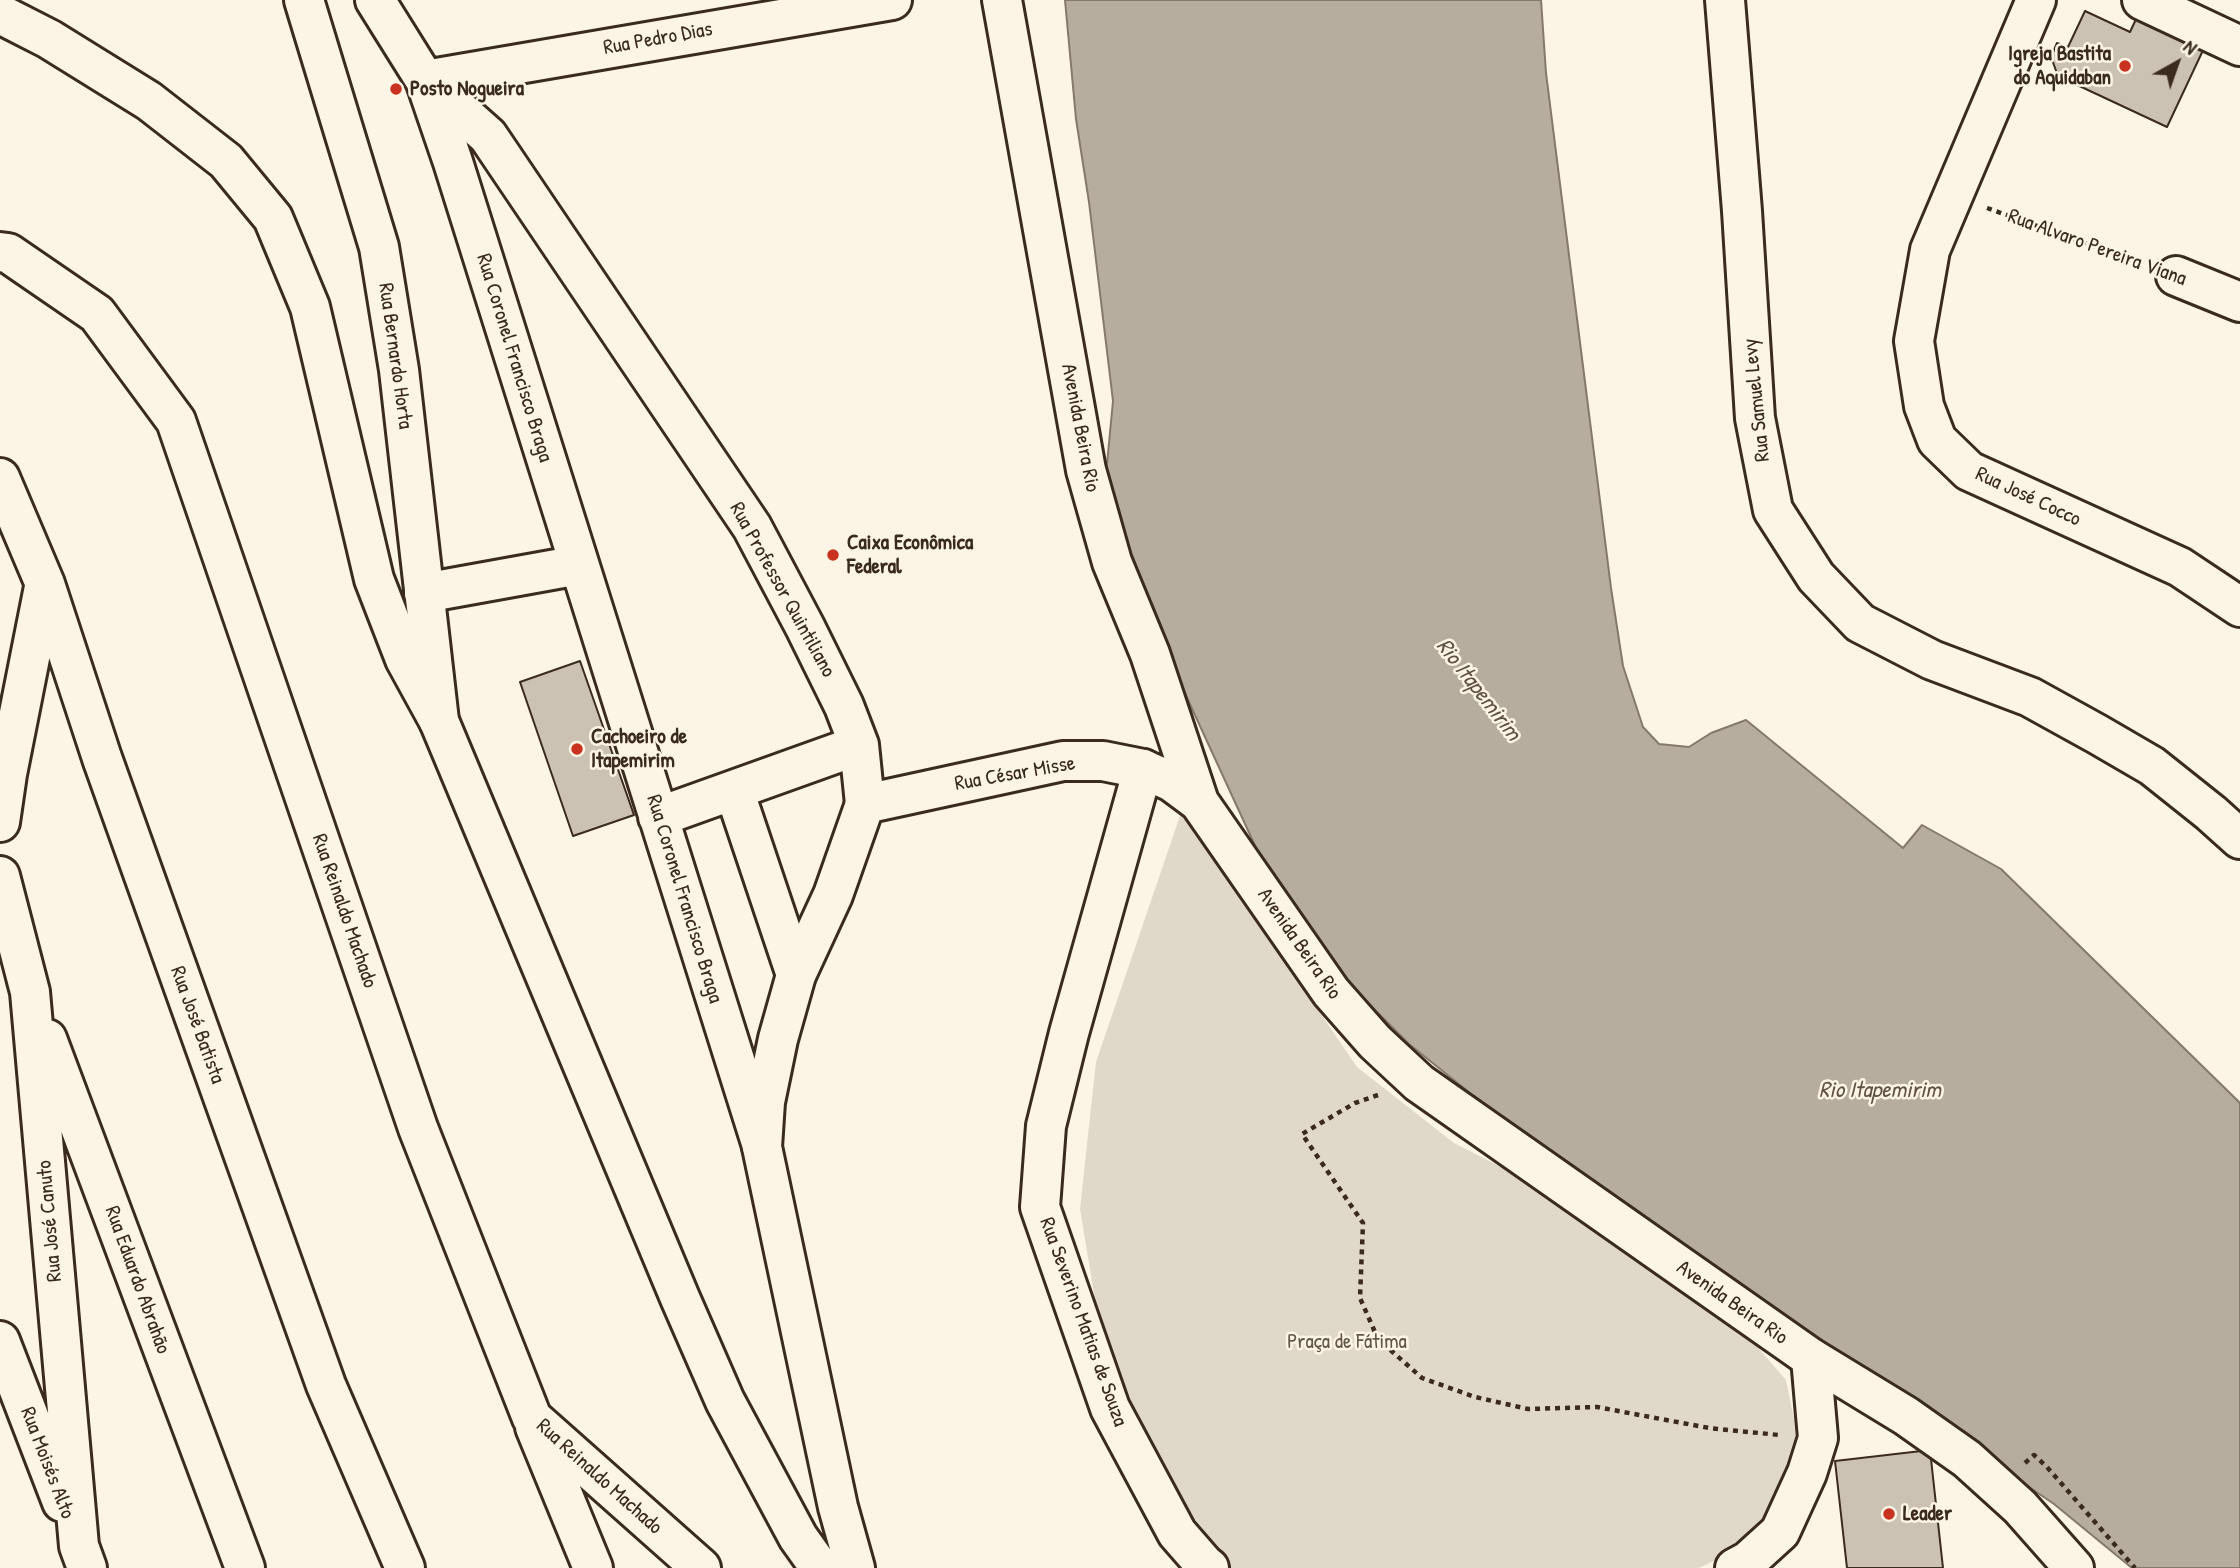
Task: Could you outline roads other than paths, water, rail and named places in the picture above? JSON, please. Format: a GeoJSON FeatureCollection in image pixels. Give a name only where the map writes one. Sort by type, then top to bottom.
{"type":"FeatureCollection","features":[{"type":"Feature","properties":{"kind":"street","name":"Rua Bernardo Horta"},"geometry":{"type":"LineString","coordinates":[[304,0],[379,247],[399,370],[439,721]]}},
{"type":"Feature","properties":{"kind":"street","name":"Rua Professor Quintiliano"},"geometry":{"type":"LineString","coordinates":[[375,0],[425,79],[488,136],[752,527],[844,706],[859,745],[865,804],[833,895],[796,975],[765,1102],[762,1147]]}},
{"type":"Feature","properties":{"kind":"street","name":"Rua Pedro Dias"},"geometry":{"type":"LineString","coordinates":[[425,79],[744,11],[892,0]]}},
{"type":"Feature","properties":{"kind":"street","name":"Avenida Beira Rio"},"geometry":{"type":"LineString","coordinates":[[1002,0],[1086,470],[1112,562],[1150,654],[1199,802],[1331,992],[1376,1042],[1419,1083],[1811,1358],[1906,1416],[1967,1459],[2020,1507],[2074,1568]]}},
{"type":"Feature","properties":{"kind":"street","name":"Rua Samuel Levy"},"geometry":{"type":"LineString","coordinates":[[1725,0],[1755,418],[1773,510],[1816,577],[1860,623],[1932,660],[2030,697],[2152,765],[2240,839]]}},
{"type":"Feature","properties":{"kind":"street","name":"Rua José Cocco"},"geometry":{"type":"LineString","coordinates":[[2036,0],[1930,250],[1914,341],[1924,406],[1937,440],[1969,471],[2180,567],[2240,607]]}},
{"type":"Feature","properties":{"kind":"street"},"geometry":{"type":"LineString","coordinates":[[2142,0],[2240,46]]}},
{"type":"Feature","properties":{"kind":"street"},"geometry":{"type":"LineString","coordinates":[[0,14],[49,39],[149,101],[226,161],[273,218],[310,307],[374,579],[405,659],[439,721],[725,1401],[798,1537],[820,1568]]}},
{"type":"Feature","properties":{"kind":"street","name":"Rua Coronel Francisco Braga"},"geometry":{"type":"LineString","coordinates":[[425,79],[762,1147],[838,1507],[855,1568]]}},
{"type":"Feature","properties":{"kind":"street","name":"Rua Reinaldo Machado"},"geometry":{"type":"LineString","coordinates":[[0,252],[8,253],[97,314],[176,421],[418,1128],[532,1418],[701,1568]]}},
{"type":"Feature","properties":{"kind":"street","name":"Rua Alvaro Pereira Viana"},"geometry":{"type":"LineString","coordinates":[[2176,276],[2240,302]]}},
{"type":"Feature","properties":{"kind":"street","name":"Rua José Batista"},"geometry":{"type":"LineString","coordinates":[[0,478],[45,584],[102,758],[326,1385],[405,1568]]}},
{"type":"Feature","properties":{"kind":"street"},"geometry":{"type":"LineString","coordinates":[[424,593],[579,565]]}},
{"type":"Feature","properties":{"kind":"street"},"geometry":{"type":"LineString","coordinates":[[0,822],[45,584]]}},
{"type":"Feature","properties":{"kind":"street"},"geometry":{"type":"LineString","coordinates":[[658,817],[859,745]]}},
{"type":"Feature","properties":{"kind":"street","name":"Rua César Misse"},"geometry":{"type":"LineString","coordinates":[[865,804],[1063,761],[1103,761],[1143,769],[1172,782],[1199,802]]}},
{"type":"Feature","properties":{"kind":"street","name":"Rua Severino Matias de Souza"},"geometry":{"type":"LineString","coordinates":[[1143,769],[1069,1033],[1046,1126],[1040,1207],[1110,1408],[1177,1533],[1209,1568]]}},
{"type":"Feature","properties":{"kind":"street"},"geometry":{"type":"LineString","coordinates":[[734,790],[796,975]]}},
{"type":"Feature","properties":{"kind":"street","name":"Rua José Canuto"},"geometry":{"type":"LineString","coordinates":[[0,876],[30,992],[83,1557]]}},
{"type":"Feature","properties":{"kind":"street","name":"Rua Eduardo Abrahão"},"geometry":{"type":"LineString","coordinates":[[30,992],[245,1568]]}},
{"type":"Feature","properties":{"kind":"street","name":"Rua Moisés Alto"},"geometry":{"type":"LineString","coordinates":[[0,1341],[83,1557]]}},
{"type":"Feature","properties":{"kind":"street"},"geometry":{"type":"LineString","coordinates":[[1735,1568],[1748,1561],[1780,1532],[1807,1473],[1818,1438],[1811,1358]]}},
{"type":"Feature","properties":{"kind":"street"},"geometry":{"type":"LineString","coordinates":[[532,1418],[593,1568]]}},
{"type":"Feature","properties":{"kind":"water","name":"Rio Itapemirim"},"geometry":{"type":"Polygon","coordinates":[[[1065,0],[1541,0],[1546,73],[1611,588],[1623,666],[1643,727],[1659,744],[1689,747],[1711,733],[1746,720],[1903,848],[1922,825],[2001,869],[2240,1103],[2240,1568],[2132,1568],[2054,1504],[1663,1238],[1470,1093],[1409,1044],[1356,991],[1302,923],[1257,850],[1154,626],[1105,485],[1113,401],[1076,119],[1065,0]]]}},
{"type":"Feature","properties":{"kind":"place","name":"Igreja Bastita do Aquidaban"},"geometry":{"type":"Point","coordinates":[2125,66]}},
{"type":"Feature","properties":{"kind":"place","name":"Posto Nogueira"},"geometry":{"type":"Point","coordinates":[396,89]}},
{"type":"Feature","properties":{"kind":"place","name":"Caixa Econômica Federal"},"geometry":{"type":"Point","coordinates":[833,555]}},
{"type":"Feature","properties":{"kind":"place","name":"Cachoeiro de Itapemirim"},"geometry":{"type":"Point","coordinates":[577,749]}},
{"type":"Feature","properties":{"kind":"place","name":"Leader"},"geometry":{"type":"Point","coordinates":[1889,1514]}},
{"type":"Feature","properties":{"kind":"park label","name":"Praça de Fátima"},"geometry":{"type":"Point","coordinates":[1347,1342]}}]}
